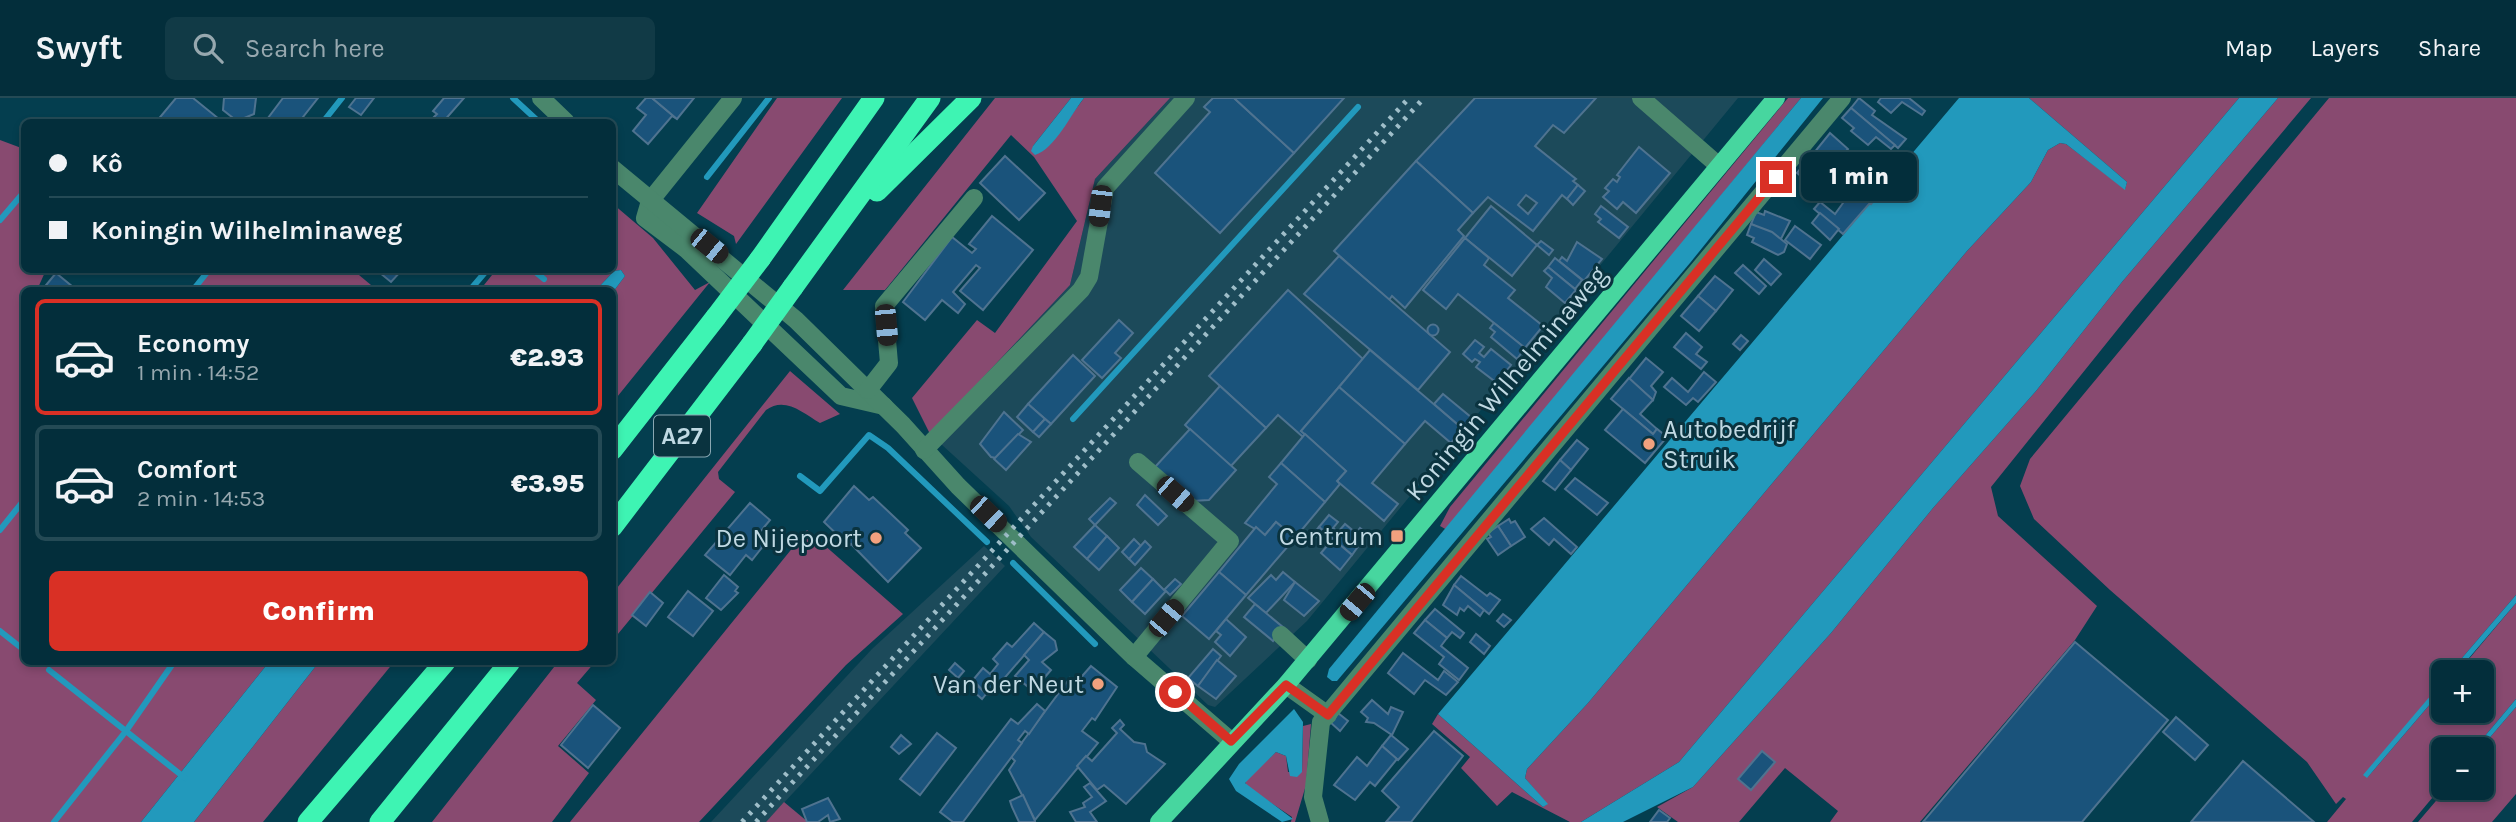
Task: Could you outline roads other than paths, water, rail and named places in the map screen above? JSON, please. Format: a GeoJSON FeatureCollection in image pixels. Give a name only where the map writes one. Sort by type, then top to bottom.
{"type":"FeatureCollection","features":[{"type":"Feature","properties":{"kind":"highway","name":"A27"},"geometry":{"type":"LineString","coordinates":[[616,445],[760,259],[874,98]]}},
{"type":"Feature","properties":{"kind":"highway","name":"A27"},"geometry":{"type":"LineString","coordinates":[[616,522],[835,232],[930,98]]}},
{"type":"Feature","properties":{"kind":"highway","name":"A27"},"geometry":{"type":"LineString","coordinates":[[835,232],[971,98]]}},
{"type":"Feature","properties":{"kind":"highway"},"geometry":{"type":"LineString","coordinates":[[308,822],[442,665]]}},
{"type":"Feature","properties":{"kind":"highway"},"geometry":{"type":"LineString","coordinates":[[380,822],[508,665]]}},
{"type":"Feature","properties":{"kind":"main road","name":"Koningin Wilhelminaweg"},"geometry":{"type":"LineString","coordinates":[[1159,822],[1308,660],[1776,98]]}},
{"type":"Feature","properties":{"kind":"street"},"geometry":{"type":"LineString","coordinates":[[541,98],[563,119]]}},
{"type":"Feature","properties":{"kind":"street"},"geometry":{"type":"LineString","coordinates":[[733,98],[650,201],[645,218],[686,249],[841,396],[884,406]]}},
{"type":"Feature","properties":{"kind":"street"},"geometry":{"type":"LineString","coordinates":[[924,450],[1082,290],[1089,277],[1105,188],[1186,98]]}},
{"type":"Feature","properties":{"kind":"street"},"geometry":{"type":"LineString","coordinates":[[1320,822],[1314,797],[1321,723],[1842,98]]}},
{"type":"Feature","properties":{"kind":"street"},"geometry":{"type":"LineString","coordinates":[[1646,100],[1719,166]]}},
{"type":"Feature","properties":{"kind":"street"},"geometry":{"type":"LineString","coordinates":[[616,171],[786,310],[1134,657],[1231,741]]}},
{"type":"Feature","properties":{"kind":"street"},"geometry":{"type":"LineString","coordinates":[[868,390],[890,363],[884,306],[974,198]]}},
{"type":"Feature","properties":{"kind":"street"},"geometry":{"type":"LineString","coordinates":[[1134,657],[1230,541],[1138,462]]}},
{"type":"Feature","properties":{"kind":"street"},"geometry":{"type":"LineString","coordinates":[[1280,635],[1308,660]]}},
{"type":"Feature","properties":{"kind":"street"},"geometry":{"type":"LineString","coordinates":[[1286,685],[1328,715]]}},
{"type":"Feature","properties":{"kind":"water"},"geometry":{"type":"Polygon","coordinates":[[[1071,98],[1084,98],[1056,139],[1035,155],[1031,151],[1033,146],[1071,98]]]}},
{"type":"Feature","properties":{"kind":"water"},"geometry":{"type":"Polygon","coordinates":[[[1801,98],[1823,98],[1690,263],[1337,681],[1327,677],[1329,669],[1801,98]]]}},
{"type":"Feature","properties":{"kind":"water"},"geometry":{"type":"Polygon","coordinates":[[[1959,98],[2029,98],[2127,182],[2125,190],[2066,144],[2060,143],[2048,150],[2031,182],[1967,251],[1588,703],[1527,769],[1525,778],[1548,804],[1543,807],[1438,714],[1959,98]]]}},
{"type":"Feature","properties":{"kind":"water"},"geometry":{"type":"Polygon","coordinates":[[[2239,98],[2278,98],[2122,282],[2036,391],[1933,508],[1831,633],[1693,787],[1623,822],[1581,822],[1679,762],[2239,98]]]}},
{"type":"Feature","properties":{"kind":"water"},"geometry":{"type":"Polygon","coordinates":[[[621,270],[625,276],[616,288],[599,287],[612,273],[616,273],[621,270]]]}},
{"type":"Feature","properties":{"kind":"water"},"geometry":{"type":"Polygon","coordinates":[[[2516,595],[2516,603],[2467,660],[2460,660],[2516,595]]]}},
{"type":"Feature","properties":{"kind":"water"},"geometry":{"type":"Polygon","coordinates":[[[267,665],[317,665],[194,822],[141,822],[267,665]]]}},
{"type":"Feature","properties":{"kind":"water"},"geometry":{"type":"Polygon","coordinates":[[[2431,695],[2431,703],[2367,778],[2363,775],[2431,695]]]}},
{"type":"Feature","properties":{"kind":"water"},"geometry":{"type":"Polygon","coordinates":[[[2516,699],[2516,707],[2490,737],[2484,737],[2516,699]]]}},
{"type":"Feature","properties":{"kind":"water"},"geometry":{"type":"Polygon","coordinates":[[[1294,709],[1303,722],[1302,772],[1297,777],[1290,776],[1286,756],[1276,752],[1245,783],[1293,819],[1282,822],[1236,791],[1229,779],[1239,764],[1294,709]]]}},
{"type":"Feature","properties":{"kind":"waterway"},"geometry":{"type":"LineString","coordinates":[[325,119],[342,98]]}},
{"type":"Feature","properties":{"kind":"waterway"},"geometry":{"type":"LineString","coordinates":[[513,98],[536,119]]}},
{"type":"Feature","properties":{"kind":"waterway"},"geometry":{"type":"LineString","coordinates":[[707,177],[769,98]]}},
{"type":"Feature","properties":{"kind":"waterway"},"geometry":{"type":"LineString","coordinates":[[1073,419],[1358,107]]}},
{"type":"Feature","properties":{"kind":"waterway"},"geometry":{"type":"LineString","coordinates":[[0,220],[21,196]]}},
{"type":"Feature","properties":{"kind":"waterway"},"geometry":{"type":"LineString","coordinates":[[195,287],[207,273]]}},
{"type":"Feature","properties":{"kind":"waterway"},"geometry":{"type":"LineString","coordinates":[[473,287],[484,273]]}},
{"type":"Feature","properties":{"kind":"waterway"},"geometry":{"type":"LineString","coordinates":[[537,273],[544,279]]}},
{"type":"Feature","properties":{"kind":"waterway"},"geometry":{"type":"LineString","coordinates":[[800,476],[820,491],[869,435],[888,448],[987,542]]}},
{"type":"Feature","properties":{"kind":"waterway"},"geometry":{"type":"LineString","coordinates":[[0,530],[21,504]]}},
{"type":"Feature","properties":{"kind":"waterway"},"geometry":{"type":"LineString","coordinates":[[1013,563],[1095,644]]}},
{"type":"Feature","properties":{"kind":"waterway"},"geometry":{"type":"LineString","coordinates":[[0,631],[21,648]]}},
{"type":"Feature","properties":{"kind":"waterway"},"geometry":{"type":"LineString","coordinates":[[54,822],[126,731],[172,665]]}},
{"type":"Feature","properties":{"kind":"waterway"},"geometry":{"type":"LineString","coordinates":[[49,670],[185,778]]}},
{"type":"Feature","properties":{"kind":"railway"},"geometry":{"type":"LineString","coordinates":[[742,822],[1409,98]]}},
{"type":"Feature","properties":{"kind":"railway"},"geometry":{"type":"LineString","coordinates":[[756,822],[1424,98]]}},
{"type":"Feature","properties":{"kind":"place","name":"Autobedrijf Struik"},"geometry":{"type":"Point","coordinates":[1649,444]}},
{"type":"Feature","properties":{"kind":"place","name":"Centrum"},"geometry":{"type":"Point","coordinates":[1397,536]}},
{"type":"Feature","properties":{"kind":"place","name":"De Nijepoort"},"geometry":{"type":"Point","coordinates":[876,538]}},
{"type":"Feature","properties":{"kind":"place","name":"Van der Neut"},"geometry":{"type":"Point","coordinates":[1098,684]}}]}
